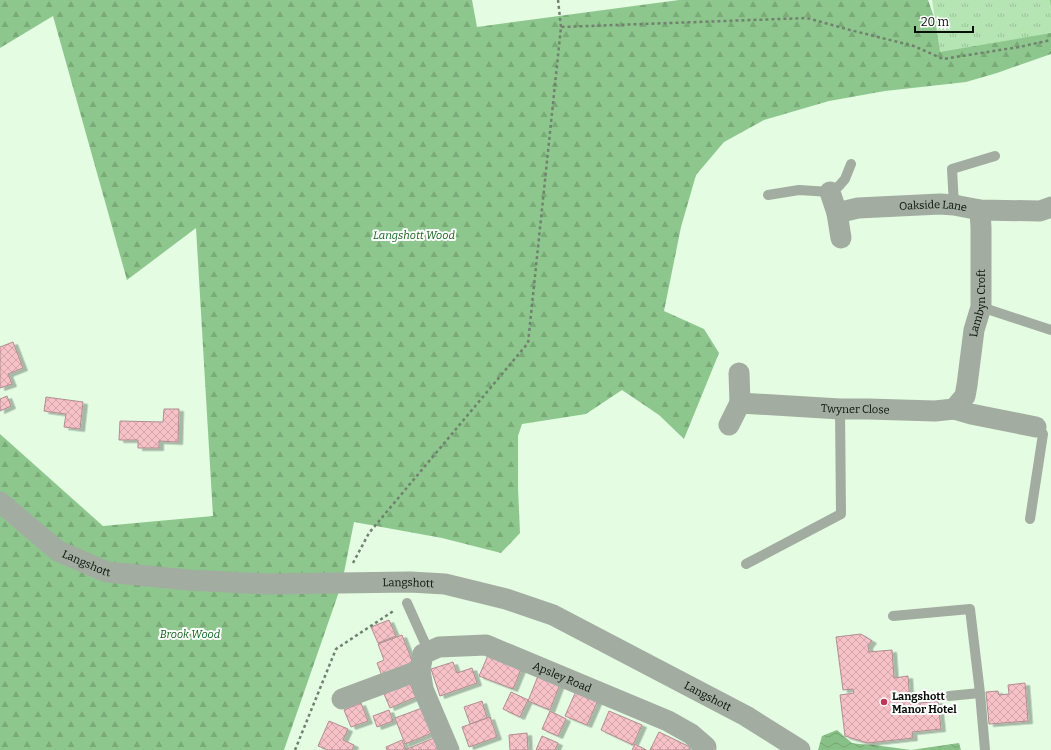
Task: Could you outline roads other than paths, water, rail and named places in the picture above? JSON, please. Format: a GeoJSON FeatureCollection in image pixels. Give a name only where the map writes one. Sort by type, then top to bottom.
{"type":"FeatureCollection","features":[{"type":"Feature","properties":{"kind":"street"},"geometry":{"type":"LineString","coordinates":[[830,192],[837,213],[841,238]]}},
{"type":"Feature","properties":{"kind":"street","name":"Oakside Lane"},"geometry":{"type":"LineString","coordinates":[[837,213],[858,208],[892,205],[940,204],[980,210],[1040,211],[1051,207]]}},
{"type":"Feature","properties":{"kind":"street","name":"Lambyn Croft"},"geometry":{"type":"LineString","coordinates":[[959,402],[967,385],[974,330],[981,307],[980,210]]}},
{"type":"Feature","properties":{"kind":"street"},"geometry":{"type":"LineString","coordinates":[[729,425],[740,403],[739,373]]}},
{"type":"Feature","properties":{"kind":"street"},"geometry":{"type":"LineString","coordinates":[[959,402],[972,414],[1036,427]]}},
{"type":"Feature","properties":{"kind":"street","name":"Twyner Close"},"geometry":{"type":"LineString","coordinates":[[740,403],[840,409],[935,411],[959,402]]}},
{"type":"Feature","properties":{"kind":"street","name":"Langshott"},"geometry":{"type":"LineString","coordinates":[[0,502],[58,551],[107,572],[188,580],[267,584],[410,582],[445,584],[506,599],[553,614],[746,716],[800,750]]}},
{"type":"Feature","properties":{"kind":"street","name":"Apsley Road"},"geometry":{"type":"LineString","coordinates":[[429,652],[439,647],[486,645],[668,721],[691,734],[709,749]]}},
{"type":"Feature","properties":{"kind":"street"},"geometry":{"type":"LineString","coordinates":[[429,652],[423,654],[420,670],[423,690],[449,750]]}},
{"type":"Feature","properties":{"kind":"street"},"geometry":{"type":"LineString","coordinates":[[342,699],[420,670]]}},
{"type":"Feature","properties":{"kind":"lane"},"geometry":{"type":"LineString","coordinates":[[954,205],[952,169],[995,156]]}},
{"type":"Feature","properties":{"kind":"lane"},"geometry":{"type":"LineString","coordinates":[[768,195],[799,190],[830,192],[845,180],[851,164]]}},
{"type":"Feature","properties":{"kind":"lane"},"geometry":{"type":"LineString","coordinates":[[981,307],[1051,330]]}},
{"type":"Feature","properties":{"kind":"lane"},"geometry":{"type":"LineString","coordinates":[[746,564],[841,514],[840,409]]}},
{"type":"Feature","properties":{"kind":"lane"},"geometry":{"type":"LineString","coordinates":[[1030,519],[1043,434],[1040,429],[1036,427]]}},
{"type":"Feature","properties":{"kind":"lane"},"geometry":{"type":"LineString","coordinates":[[407,603],[429,652]]}},
{"type":"Feature","properties":{"kind":"lane"},"geometry":{"type":"LineString","coordinates":[[893,616],[970,609],[985,750]]}},
{"type":"Feature","properties":{"kind":"lane"},"geometry":{"type":"LineString","coordinates":[[949,696],[980,693]]}},
{"type":"Feature","properties":{"kind":"water"},"geometry":{"type":"Polygon","coordinates":[[[837,730],[852,743],[911,750],[818,750],[822,736],[837,730]]]}},
{"type":"Feature","properties":{"kind":"water"},"geometry":{"type":"Polygon","coordinates":[[[959,743],[961,750],[911,750],[959,743]]]}},
{"type":"Feature","properties":{"kind":"place","name":"Langshott Manor Hotel"},"geometry":{"type":"Point","coordinates":[884,702]}},
{"type":"Feature","properties":{"kind":"park label","name":"Langshott Wood"},"geometry":{"type":"Point","coordinates":[414,235]}},
{"type":"Feature","properties":{"kind":"park label","name":"Brook Wood"},"geometry":{"type":"Point","coordinates":[190,634]}}]}
